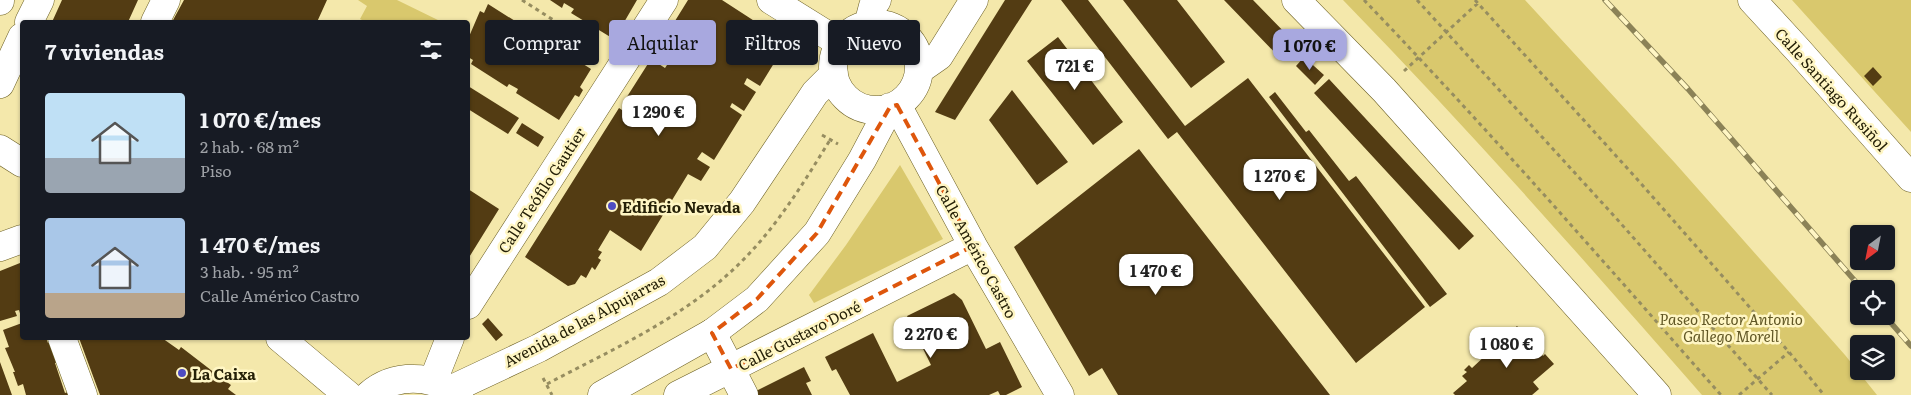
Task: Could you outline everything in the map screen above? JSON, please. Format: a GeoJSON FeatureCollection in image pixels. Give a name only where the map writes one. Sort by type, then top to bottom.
{"type":"FeatureCollection","features":[{"type":"Feature","properties":{"kind":"main road"},"geometry":{"type":"LineString","coordinates":[[30,20],[40,0]]}},
{"type":"Feature","properties":{"kind":"main road"},"geometry":{"type":"LineString","coordinates":[[156,20],[166,0]]}},
{"type":"Feature","properties":{"kind":"main road","name":"Calle Teófilo Gautier"},"geometry":{"type":"LineString","coordinates":[[470,301],[664,0]]}},
{"type":"Feature","properties":{"kind":"main road"},"geometry":{"type":"LineString","coordinates":[[771,0],[828,36]]}},
{"type":"Feature","properties":{"kind":"main road"},"geometry":{"type":"LineString","coordinates":[[919,70],[939,56],[974,0]]}},
{"type":"Feature","properties":{"kind":"main road"},"geometry":{"type":"LineString","coordinates":[[1296,0],[1384,90],[1657,395]]}},
{"type":"Feature","properties":{"kind":"main road","name":"Calle Santiago Rusiñol"},"geometry":{"type":"LineString","coordinates":[[1752,0],[1911,178]]}},
{"type":"Feature","properties":{"kind":"main road"},"geometry":{"type":"LineString","coordinates":[[835,65],[834,74],[839,88],[848,99],[861,107],[875,110],[894,106],[909,96],[916,84],[919,70],[918,56],[905,34],[894,27],[881,24],[872,12]]}},
{"type":"Feature","properties":{"kind":"main road"},"geometry":{"type":"LineString","coordinates":[[0,84],[20,41]]}},
{"type":"Feature","properties":{"kind":"main road","name":"Avenida de las Alpujarras"},"geometry":{"type":"LineString","coordinates":[[448,388],[539,348],[659,282],[705,247],[742,202],[815,93],[834,74]]}},
{"type":"Feature","properties":{"kind":"main road"},"geometry":{"type":"LineString","coordinates":[[602,395],[712,333],[757,300],[817,233],[894,106]]}},
{"type":"Feature","properties":{"kind":"main road","name":"Calle Américo Castro"},"geometry":{"type":"LineString","coordinates":[[894,106],[1060,395]]}},
{"type":"Feature","properties":{"kind":"main road"},"geometry":{"type":"LineString","coordinates":[[0,149],[20,161]]}},
{"type":"Feature","properties":{"kind":"main road"},"geometry":{"type":"LineString","coordinates":[[0,247],[20,240]]}},
{"type":"Feature","properties":{"kind":"main road","name":"Calle Gustavo Doré"},"geometry":{"type":"LineString","coordinates":[[678,395],[731,370],[973,246]]}},
{"type":"Feature","properties":{"kind":"main road"},"geometry":{"type":"LineString","coordinates":[[712,333],[744,395]]}},
{"type":"Feature","properties":{"kind":"main road"},"geometry":{"type":"LineString","coordinates":[[63,340],[83,395]]}},
{"type":"Feature","properties":{"kind":"main road"},"geometry":{"type":"LineString","coordinates":[[282,340],[348,395]]}},
{"type":"Feature","properties":{"kind":"main road"},"geometry":{"type":"LineString","coordinates":[[369,395],[377,388],[400,380],[416,378],[448,388],[450,340]]}},
{"type":"Feature","properties":{"kind":"path"},"geometry":{"type":"LineString","coordinates":[[522,0],[553,20]]}},
{"type":"Feature","properties":{"kind":"path"},"geometry":{"type":"LineString","coordinates":[[1364,0],[1419,57],[1566,219],[1721,395]]}},
{"type":"Feature","properties":{"kind":"path"},"geometry":{"type":"LineString","coordinates":[[1417,0],[1448,31],[1772,395]]}},
{"type":"Feature","properties":{"kind":"path"},"geometry":{"type":"LineString","coordinates":[[1475,0],[1637,179],[1789,352],[1824,395]]}},
{"type":"Feature","properties":{"kind":"path"},"geometry":{"type":"LineString","coordinates":[[1402,73],[1478,4]]}},
{"type":"Feature","properties":{"kind":"path"},"geometry":{"type":"LineString","coordinates":[[814,130],[845,149]]}},
{"type":"Feature","properties":{"kind":"path"},"geometry":{"type":"LineString","coordinates":[[1739,395],[1789,352]]}},
{"type":"Feature","properties":{"kind":"highlighted area"},"geometry":{"type":"Polygon","coordinates":[[[897,105],[973,246],[731,369],[712,333],[757,299],[817,233],[890,107],[897,105]]]}},
{"type":"Feature","properties":{"kind":"green space"},"geometry":{"type":"Polygon","coordinates":[[[358,0],[397,0],[438,20],[362,20],[360,19],[367,6],[358,0]]]}},
{"type":"Feature","properties":{"kind":"green space","name":"Paseo Rector Antonio Gallego Morell"},"geometry":{"type":"Polygon","coordinates":[[[1343,0],[1525,0],[1675,163],[1845,355],[1850,361],[1850,380],[1865,380],[1877,395],[1702,395],[1480,145],[1343,0]]]}},
{"type":"Feature","properties":{"kind":"green space"},"geometry":{"type":"Polygon","coordinates":[[[1792,0],[1911,0],[1911,132],[1792,0]]]}},
{"type":"Feature","properties":{"kind":"green space"},"geometry":{"type":"Polygon","coordinates":[[[900,165],[943,239],[814,303],[809,295],[846,245],[900,165]]]}},
{"type":"Feature","properties":{"kind":"building"},"geometry":{"type":"Polygon","coordinates":[[[62,0],[138,0],[129,20],[53,20],[62,0]]]}},
{"type":"Feature","properties":{"kind":"building"},"geometry":{"type":"Polygon","coordinates":[[[184,0],[327,0],[318,20],[173,20],[184,0]]]}},
{"type":"Feature","properties":{"kind":"building"},"geometry":{"type":"Polygon","coordinates":[[[550,0],[637,0],[625,20],[609,20],[609,36],[599,30],[599,20],[582,20],[571,13],[574,9],[564,3],[562,8],[550,0]]]}},
{"type":"Feature","properties":{"kind":"building"},"geometry":{"type":"Polygon","coordinates":[[[688,0],[722,0],[753,20],[726,20],[726,65],[773,65],[760,86],[747,78],[744,84],[756,92],[744,111],[732,103],[730,107],[742,115],[714,160],[702,152],[697,159],[710,167],[701,181],[688,174],[641,251],[610,230],[598,250],[602,252],[598,258],[601,260],[595,270],[592,267],[586,278],[581,275],[575,284],[568,286],[525,257],[619,108],[634,118],[638,112],[623,103],[647,65],[660,65],[665,68],[667,65],[716,65],[716,20],[676,20],[688,0]]]}},
{"type":"Feature","properties":{"kind":"building"},"geometry":{"type":"Polygon","coordinates":[[[1005,0],[1032,0],[955,120],[935,112],[1005,0]]]}},
{"type":"Feature","properties":{"kind":"building"},"geometry":{"type":"Polygon","coordinates":[[[1061,0],[1088,0],[1185,126],[1248,78],[1425,307],[1356,363],[1177,132],[1168,139],[1061,0]]]}},
{"type":"Feature","properties":{"kind":"building"},"geometry":{"type":"Polygon","coordinates":[[[1123,0],[1177,0],[1225,62],[1191,88],[1123,0]]]}},
{"type":"Feature","properties":{"kind":"building"},"geometry":{"type":"Polygon","coordinates":[[[1224,0],[1253,0],[1297,45],[1282,60],[1224,0]]]}},
{"type":"Feature","properties":{"kind":"building"},"geometry":{"type":"Polygon","coordinates":[[[488,4],[513,20],[485,20],[485,65],[585,65],[591,69],[580,87],[583,90],[579,97],[575,95],[559,120],[516,93],[518,89],[509,84],[507,87],[471,64],[473,60],[470,58],[470,34],[480,11],[484,13],[488,4]]]}},
{"type":"Feature","properties":{"kind":"building"},"geometry":{"type":"Polygon","coordinates":[[[1058,37],[1123,122],[1093,145],[1027,61],[1058,37]]]}},
{"type":"Feature","properties":{"kind":"building"},"geometry":{"type":"Polygon","coordinates":[[[1304,57],[1324,75],[1315,85],[1296,66],[1304,57]]]}},
{"type":"Feature","properties":{"kind":"building"},"geometry":{"type":"Polygon","coordinates":[[[1873,67],[1882,77],[1873,86],[1864,76],[1873,67]]]}},
{"type":"Feature","properties":{"kind":"building"},"geometry":{"type":"Polygon","coordinates":[[[1329,79],[1474,236],[1459,250],[1314,93],[1329,79]]]}},
{"type":"Feature","properties":{"kind":"building"},"geometry":{"type":"Polygon","coordinates":[[[470,87],[519,118],[508,134],[470,110],[470,87]]]}},
{"type":"Feature","properties":{"kind":"building"},"geometry":{"type":"Polygon","coordinates":[[[1012,90],[1068,162],[1037,185],[989,120],[1012,90]]]}},
{"type":"Feature","properties":{"kind":"building"},"geometry":{"type":"Polygon","coordinates":[[[1275,92],[1306,132],[1309,130],[1349,181],[1356,176],[1447,294],[1430,307],[1269,97],[1275,92]]]}},
{"type":"Feature","properties":{"kind":"building"},"geometry":{"type":"Polygon","coordinates":[[[522,123],[544,137],[538,147],[516,133],[522,123]]]}},
{"type":"Feature","properties":{"kind":"building"},"geometry":{"type":"Polygon","coordinates":[[[1139,149],[1330,395],[1118,395],[1102,368],[1089,376],[1014,247],[1139,149]]]}},
{"type":"Feature","properties":{"kind":"building"},"geometry":{"type":"Polygon","coordinates":[[[470,190],[499,209],[470,256],[470,190]]]}},
{"type":"Feature","properties":{"kind":"building"},"geometry":{"type":"Polygon","coordinates":[[[20,263],[20,313],[19,310],[15,311],[17,316],[0,321],[0,271],[20,263]]]}},
{"type":"Feature","properties":{"kind":"building"},"geometry":{"type":"Polygon","coordinates":[[[954,293],[962,300],[986,349],[1000,342],[1022,387],[1006,395],[1000,395],[998,391],[989,395],[850,395],[836,369],[832,371],[825,357],[873,333],[897,382],[931,365],[907,316],[954,293]]]}},
{"type":"Feature","properties":{"kind":"building"},"geometry":{"type":"Polygon","coordinates":[[[488,318],[503,335],[496,341],[482,324],[488,318]]]}},
{"type":"Feature","properties":{"kind":"building"},"geometry":{"type":"Polygon","coordinates":[[[20,324],[20,340],[47,340],[48,343],[51,342],[58,362],[55,363],[65,393],[68,392],[69,395],[26,395],[23,384],[18,386],[13,372],[15,372],[5,348],[9,347],[3,330],[20,324]]]}},
{"type":"Feature","properties":{"kind":"building"},"geometry":{"type":"Polygon","coordinates":[[[1517,326],[1533,344],[1536,341],[1543,349],[1540,352],[1543,356],[1545,354],[1554,364],[1533,382],[1539,389],[1532,395],[1455,395],[1453,393],[1467,381],[1462,376],[1467,372],[1464,370],[1469,365],[1472,368],[1517,326]]]}},
{"type":"Feature","properties":{"kind":"building"},"geometry":{"type":"Polygon","coordinates":[[[80,340],[165,340],[179,350],[181,347],[220,377],[219,381],[221,378],[231,385],[228,389],[236,395],[100,395],[80,340]]]}},
{"type":"Feature","properties":{"kind":"building"},"geometry":{"type":"Polygon","coordinates":[[[0,362],[12,395],[0,395],[0,362]]]}},
{"type":"Feature","properties":{"kind":"building"},"geometry":{"type":"Polygon","coordinates":[[[804,367],[811,381],[806,383],[812,395],[758,395],[756,391],[804,367]]]}},
{"type":"Feature","properties":{"kind":"railway"},"geometry":{"type":"LineString","coordinates":[[1605,0],[1688,89],[1854,280]]}},
{"type":"Feature","properties":{"kind":"railway"},"geometry":{"type":"LineString","coordinates":[[1893,325],[1911,346]]}},
{"type":"Feature","properties":{"kind":"place","name":"Edificio Nevada"},"geometry":{"type":"Point","coordinates":[612,206]}},
{"type":"Feature","properties":{"kind":"place","name":"La Caixa"},"geometry":{"type":"Point","coordinates":[182,373]}}]}
